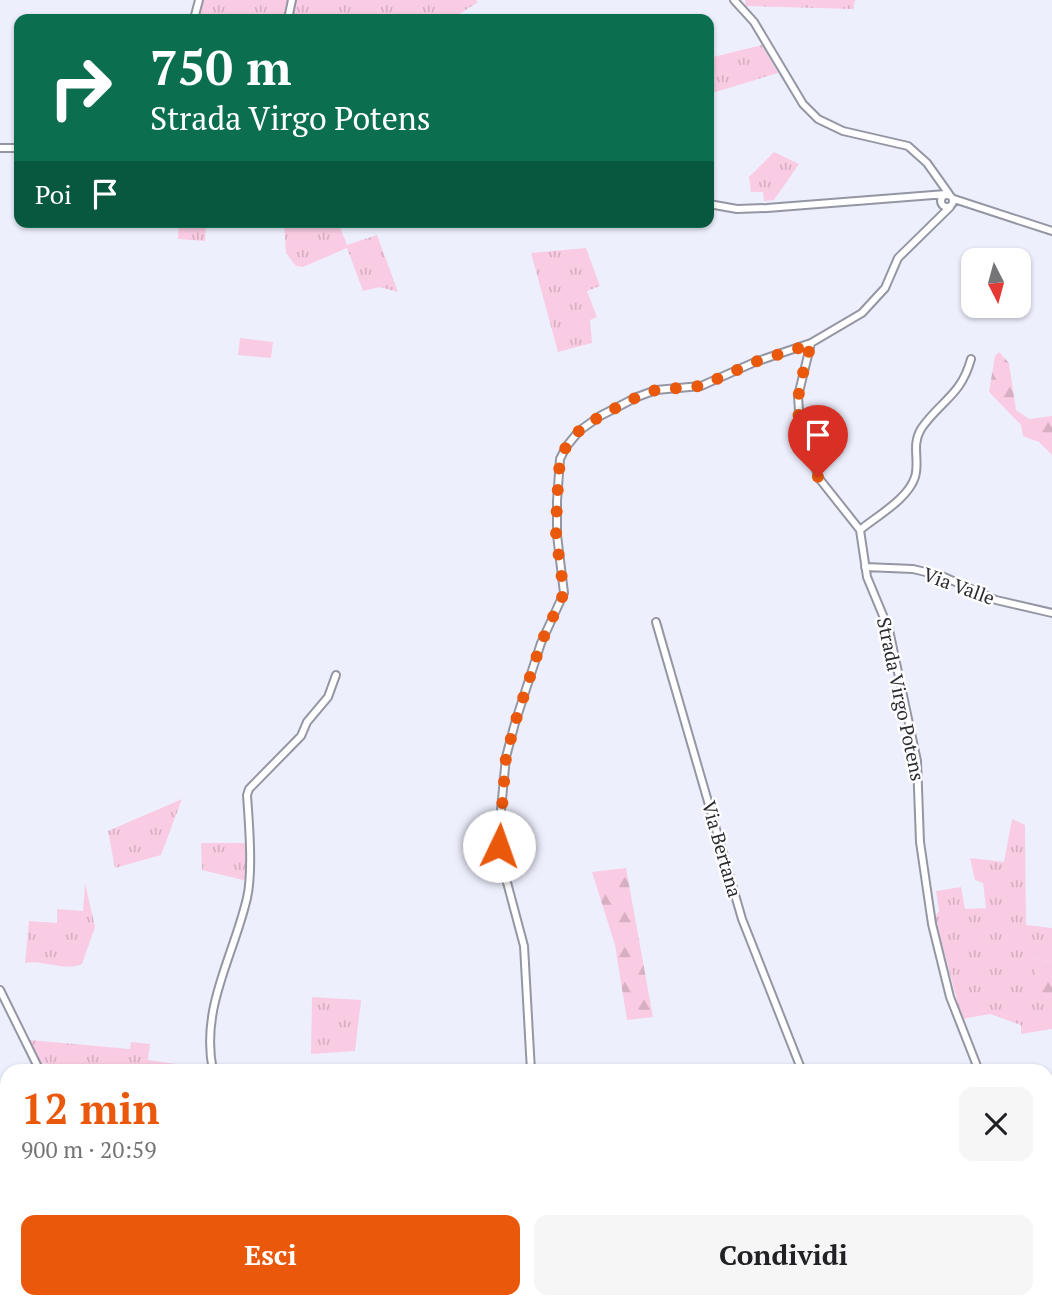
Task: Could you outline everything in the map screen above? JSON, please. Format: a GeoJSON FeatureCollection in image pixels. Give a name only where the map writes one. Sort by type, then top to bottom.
{"type":"FeatureCollection","features":[{"type":"Feature","properties":{"kind":"street"},"geometry":{"type":"LineString","coordinates":[[734,0],[754,22],[803,104],[818,119],[843,131],[908,146],[927,163],[950,200]]}},
{"type":"Feature","properties":{"kind":"street"},"geometry":{"type":"LineString","coordinates":[[918,195],[942,203],[950,200]]}},
{"type":"Feature","properties":{"kind":"street"},"geometry":{"type":"LineString","coordinates":[[714,205],[737,209],[767,208],[918,195],[969,205],[1052,231]]}},
{"type":"Feature","properties":{"kind":"street"},"geometry":{"type":"LineString","coordinates":[[531,1064],[524,946],[500,860],[499,831],[506,757],[515,723],[541,643],[564,593],[556,536],[560,458],[579,431],[600,416],[637,397],[656,390],[701,386],[755,362],[811,344],[862,313],[877,299],[898,258],[942,217],[950,200]]}},
{"type":"Feature","properties":{"kind":"street"},"geometry":{"type":"LineString","coordinates":[[942,203],[942,217]]}},
{"type":"Feature","properties":{"kind":"street"},"geometry":{"type":"LineString","coordinates":[[811,344],[798,396],[800,425],[822,483],[860,530],[908,489],[916,470],[915,441],[924,425],[965,380],[971,359]]}},
{"type":"Feature","properties":{"kind":"street","name":"Strada Virgo Potens"},"geometry":{"type":"LineString","coordinates":[[860,530],[865,567],[889,630],[917,761],[920,842],[941,961],[953,1005],[976,1064]]}},
{"type":"Feature","properties":{"kind":"street","name":"Via Valle"},"geometry":{"type":"LineString","coordinates":[[865,567],[913,569],[942,576],[996,600],[1052,613]]}},
{"type":"Feature","properties":{"kind":"street","name":"Via Bertana"},"geometry":{"type":"LineString","coordinates":[[656,621],[741,919],[799,1064]]}},
{"type":"Feature","properties":{"kind":"street"},"geometry":{"type":"LineString","coordinates":[[212,1064],[209,1028],[224,964],[247,899],[247,795],[249,789],[301,736],[309,718],[328,697],[336,675]]}},
{"type":"Feature","properties":{"kind":"street"},"geometry":{"type":"LineString","coordinates":[[0,990],[37,1064]]}},
{"type":"Feature","properties":{"kind":"green space"},"geometry":{"type":"Polygon","coordinates":[[[202,0],[290,0],[287,14],[199,14],[202,0]]]}},
{"type":"Feature","properties":{"kind":"green space"},"geometry":{"type":"Polygon","coordinates":[[[295,0],[478,2],[460,14],[292,14],[295,0]]]}},
{"type":"Feature","properties":{"kind":"green space"},"geometry":{"type":"Polygon","coordinates":[[[745,0],[855,0],[853,9],[746,6],[745,0]]]}},
{"type":"Feature","properties":{"kind":"green space"},"geometry":{"type":"Polygon","coordinates":[[[762,45],[778,73],[714,92],[714,57],[762,45]]]}},
{"type":"Feature","properties":{"kind":"green space"},"geometry":{"type":"Polygon","coordinates":[[[774,152],[799,164],[774,200],[764,201],[763,192],[751,192],[749,177],[774,152]]]}},
{"type":"Feature","properties":{"kind":"green space"},"geometry":{"type":"Polygon","coordinates":[[[179,228],[206,228],[205,241],[178,239],[179,228]]]}},
{"type":"Feature","properties":{"kind":"green space"},"geometry":{"type":"Polygon","coordinates":[[[284,228],[340,228],[347,245],[377,235],[398,292],[380,287],[363,291],[347,248],[303,267],[296,266],[286,253],[284,228]]]}},
{"type":"Feature","properties":{"kind":"green space"},"geometry":{"type":"Polygon","coordinates":[[[586,248],[600,286],[587,291],[597,317],[590,320],[592,343],[558,352],[531,253],[586,248]]]}},
{"type":"Feature","properties":{"kind":"green space"},"geometry":{"type":"Polygon","coordinates":[[[240,338],[273,342],[271,358],[238,355],[240,338]]]}},
{"type":"Feature","properties":{"kind":"green space"},"geometry":{"type":"Polygon","coordinates":[[[999,352],[1009,363],[1016,410],[1029,419],[1052,416],[1052,455],[1039,442],[1023,436],[1021,425],[989,392],[995,356],[999,352]]]}},
{"type":"Feature","properties":{"kind":"green space"},"geometry":{"type":"Polygon","coordinates":[[[182,799],[161,855],[115,868],[108,831],[182,799]]]}},
{"type":"Feature","properties":{"kind":"green space"},"geometry":{"type":"Polygon","coordinates":[[[1012,819],[1025,825],[1026,925],[1052,928],[1052,961],[1035,959],[1052,1002],[1052,1029],[1021,1034],[1021,1025],[990,1014],[962,1019],[935,917],[939,911],[936,891],[961,887],[965,909],[986,908],[983,883],[975,880],[970,858],[1004,862],[1012,819]]]}},
{"type":"Feature","properties":{"kind":"green space"},"geometry":{"type":"Polygon","coordinates":[[[201,843],[245,843],[247,881],[202,870],[201,843]]]}},
{"type":"Feature","properties":{"kind":"green space"},"geometry":{"type":"Polygon","coordinates":[[[626,868],[653,1017],[627,1020],[615,945],[592,872],[626,868]]]}},
{"type":"Feature","properties":{"kind":"green space"},"geometry":{"type":"Polygon","coordinates":[[[85,883],[95,927],[82,964],[68,967],[25,963],[29,921],[57,923],[57,909],[83,911],[85,883]]]}},
{"type":"Feature","properties":{"kind":"green space"},"geometry":{"type":"Polygon","coordinates":[[[1035,959],[1052,961],[1052,1002],[1032,998],[1035,959]]]}},
{"type":"Feature","properties":{"kind":"green space"},"geometry":{"type":"Polygon","coordinates":[[[312,997],[361,1000],[355,1051],[311,1054],[312,997]]]}},
{"type":"Feature","properties":{"kind":"green space"},"geometry":{"type":"Polygon","coordinates":[[[29,1040],[130,1049],[131,1042],[150,1044],[148,1060],[176,1064],[50,1064],[40,1063],[29,1040]]]}},
{"type":"Feature","properties":{"kind":"route"},"geometry":{"type":"LineString","coordinates":[[499,846],[506,757],[541,643],[564,593],[556,536],[558,475],[560,458],[579,431],[600,416],[637,397],[656,390],[701,386],[755,362],[811,344],[800,384],[797,410],[818,477]]}}]}
